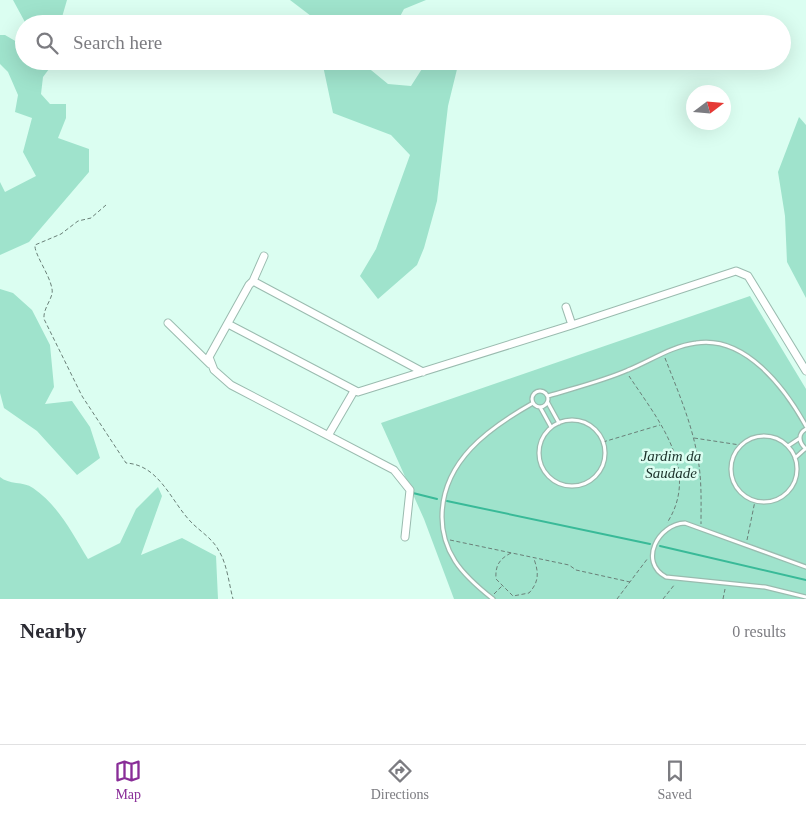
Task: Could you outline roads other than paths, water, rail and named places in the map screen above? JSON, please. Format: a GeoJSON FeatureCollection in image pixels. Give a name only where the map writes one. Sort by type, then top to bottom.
{"type":"FeatureCollection","features":[{"type":"Feature","properties":{"kind":"street"},"geometry":{"type":"LineString","coordinates":[[210,364],[211,352],[253,281],[264,256]]}},
{"type":"Feature","properties":{"kind":"street"},"geometry":{"type":"LineString","coordinates":[[228,324],[354,391],[364,391],[736,271],[748,276],[806,371]]}},
{"type":"Feature","properties":{"kind":"street"},"geometry":{"type":"LineString","coordinates":[[253,281],[423,372]]}},
{"type":"Feature","properties":{"kind":"street"},"geometry":{"type":"LineString","coordinates":[[566,307],[572,325]]}},
{"type":"Feature","properties":{"kind":"street"},"geometry":{"type":"LineString","coordinates":[[168,323],[210,364],[218,375],[231,385],[329,434],[394,470],[404,480],[410,490],[405,537]]}},
{"type":"Feature","properties":{"kind":"street"},"geometry":{"type":"LineString","coordinates":[[329,434],[354,391]]}},
{"type":"Feature","properties":{"kind":"lane"},"geometry":{"type":"LineString","coordinates":[[548,396],[626,371],[696,343],[715,344],[737,351],[748,357],[775,382],[806,427],[800,438],[801,445],[806,449],[795,458]]}},
{"type":"Feature","properties":{"kind":"lane"},"geometry":{"type":"LineString","coordinates":[[533,403],[532,396],[537,391],[543,391],[548,396],[548,403],[559,422]]}},
{"type":"Feature","properties":{"kind":"lane"},"geometry":{"type":"LineString","coordinates":[[533,403],[540,407],[551,427]]}},
{"type":"Feature","properties":{"kind":"lane"},"geometry":{"type":"LineString","coordinates":[[491,598],[456,562],[444,538],[443,504],[450,477],[457,464],[478,441],[511,416],[533,403]]}},
{"type":"Feature","properties":{"kind":"lane"},"geometry":{"type":"LineString","coordinates":[[540,407],[548,403]]}},
{"type":"Feature","properties":{"kind":"lane"},"geometry":{"type":"LineString","coordinates":[[568,420],[585,423],[592,427],[603,442],[604,460],[596,476],[581,486],[563,486],[548,476],[539,460],[540,442],[551,427],[559,422],[568,420]]}},
{"type":"Feature","properties":{"kind":"lane"},"geometry":{"type":"LineString","coordinates":[[765,436],[773,437],[788,446],[795,458],[797,474],[789,492],[772,502],[755,501],[740,492],[732,478],[732,460],[740,445],[756,437],[765,436]]}},
{"type":"Feature","properties":{"kind":"lane"},"geometry":{"type":"LineString","coordinates":[[788,446],[800,438]]}},
{"type":"Feature","properties":{"kind":"lane"},"geometry":{"type":"LineString","coordinates":[[806,567],[685,523],[673,525],[666,529],[657,540],[652,554],[653,564],[666,577],[765,587],[806,597]]}},
{"type":"Feature","properties":{"kind":"waterway"},"geometry":{"type":"LineString","coordinates":[[413,493],[437,499]]}},
{"type":"Feature","properties":{"kind":"waterway"},"geometry":{"type":"LineString","coordinates":[[447,501],[650,544]]}},
{"type":"Feature","properties":{"kind":"waterway"},"geometry":{"type":"LineString","coordinates":[[660,546],[806,580]]}},
{"type":"Feature","properties":{"kind":"park label","name":"Jardim da Saudade"},"geometry":{"type":"Point","coordinates":[671,464]}}]}
